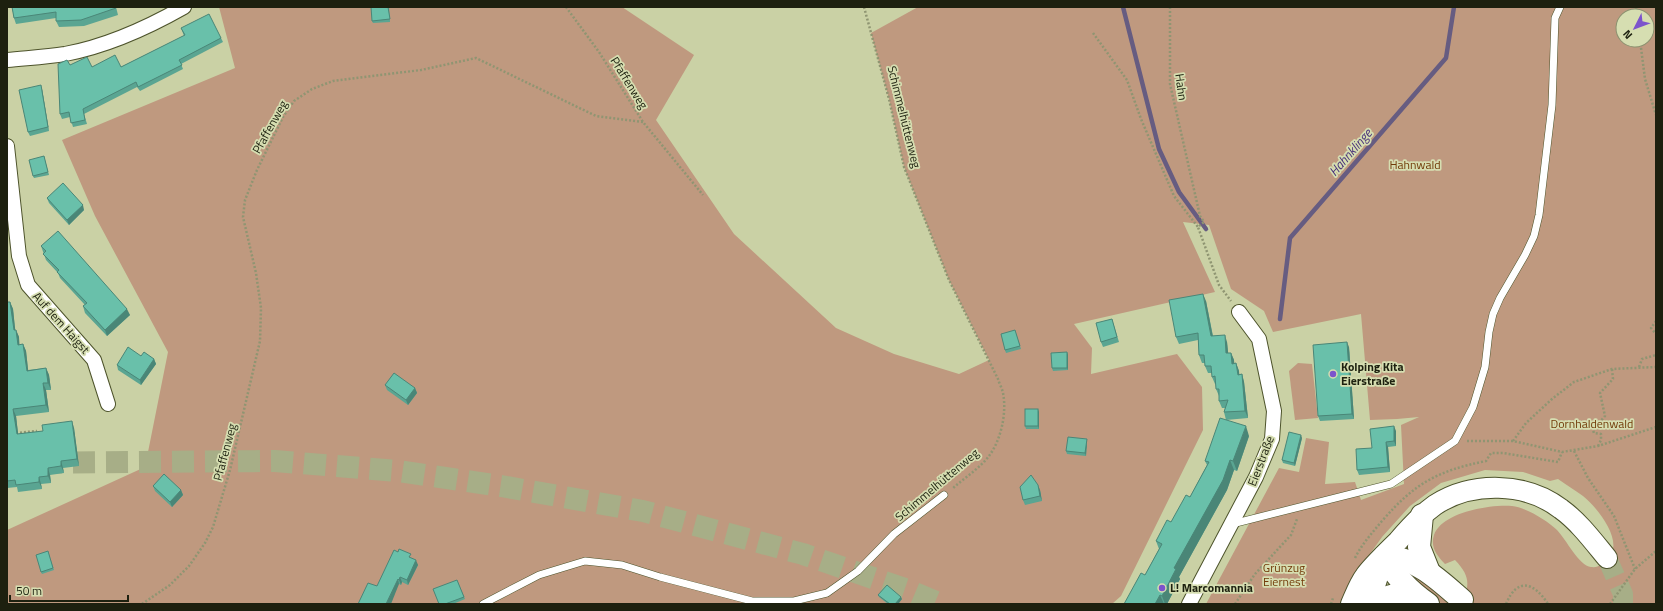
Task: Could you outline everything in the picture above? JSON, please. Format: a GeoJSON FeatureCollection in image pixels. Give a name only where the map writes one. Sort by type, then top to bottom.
{"type":"FeatureCollection","features":[{"type":"Feature","properties":{"kind":"main road"},"geometry":{"type":"LineString","coordinates":[[1352,604],[1364,576],[1385,556],[1422,515],[1436,504],[1456,495],[1478,488],[1499,487],[1544,498],[1562,509],[1577,523],[1607,558]]}},
{"type":"Feature","properties":{"kind":"main road"},"geometry":{"type":"LineString","coordinates":[[1422,515],[1419,547],[1429,572]]}},
{"type":"Feature","properties":{"kind":"main road"},"geometry":{"type":"LineString","coordinates":[[1385,556],[1410,561],[1429,572],[1462,600]]}},
{"type":"Feature","properties":{"kind":"main road"},"geometry":{"type":"LineString","coordinates":[[1385,556],[1394,574],[1421,599]]}},
{"type":"Feature","properties":{"kind":"main road"},"geometry":{"type":"LineString","coordinates":[[1369,604],[1385,556]]}},
{"type":"Feature","properties":{"kind":"main road"},"geometry":{"type":"LineString","coordinates":[[1376,604],[1383,598],[1396,594],[1421,599]]}},
{"type":"Feature","properties":{"kind":"street"},"geometry":{"type":"LineString","coordinates":[[7,60],[66,54],[112,41],[146,28],[184,7]]}},
{"type":"Feature","properties":{"kind":"street","name":"Auf dem Haigst"},"geometry":{"type":"LineString","coordinates":[[7,146],[19,256],[28,285],[94,360],[108,404]]}},
{"type":"Feature","properties":{"kind":"street","name":"Eierstraße"},"geometry":{"type":"LineString","coordinates":[[1189,604],[1256,477],[1272,439],[1274,411],[1259,339],[1239,312]]}},
{"type":"Feature","properties":{"kind":"lane"},"geometry":{"type":"LineString","coordinates":[[1232,524],[1391,484],[1455,441],[1473,407],[1485,367],[1489,332],[1493,314],[1500,298],[1525,256],[1534,236],[1539,216],[1552,105],[1555,18],[1560,7]]}},
{"type":"Feature","properties":{"kind":"lane","name":"Schimmelhüttenweg"},"geometry":{"type":"LineString","coordinates":[[483,604],[539,575],[585,561],[622,565],[660,577],[752,601],[794,601],[827,593],[858,571],[894,534],[944,495]]}},
{"type":"Feature","properties":{"kind":"path","name":"Pfaffenweg"},"geometry":{"type":"LineString","coordinates":[[566,7],[599,52],[643,122]]}},
{"type":"Feature","properties":{"kind":"path","name":"Schimmelhüttenweg"},"geometry":{"type":"LineString","coordinates":[[864,7],[904,167],[949,280],[998,379],[1003,393],[1003,420],[1000,434],[992,451],[982,463],[944,495]]}},
{"type":"Feature","properties":{"kind":"path","name":"Hahn"},"geometry":{"type":"LineString","coordinates":[[1170,7],[1170,84],[1188,169],[1200,216],[1204,222],[1199,226]]}},
{"type":"Feature","properties":{"kind":"path"},"geometry":{"type":"LineString","coordinates":[[1093,33],[1127,80],[1140,119],[1174,196],[1199,226],[1219,285],[1239,312]]}},
{"type":"Feature","properties":{"kind":"path"},"geometry":{"type":"LineString","coordinates":[[1641,48],[1645,79],[1656,115]]}},
{"type":"Feature","properties":{"kind":"path","name":"Pfaffenweg"},"geometry":{"type":"LineString","coordinates":[[142,604],[170,584],[190,566],[205,544],[213,526],[228,478],[260,341],[260,308],[256,273],[243,217],[246,200],[267,150],[283,117],[294,101],[312,89],[333,81],[421,70],[476,58],[596,116],[643,122]]}},
{"type":"Feature","properties":{"kind":"path"},"geometry":{"type":"LineString","coordinates":[[643,122],[703,195]]}},
{"type":"Feature","properties":{"kind":"path"},"geometry":{"type":"LineString","coordinates":[[1656,321],[1651,328],[1656,334]]}},
{"type":"Feature","properties":{"kind":"path"},"geometry":{"type":"LineString","coordinates":[[1639,367],[1642,359],[1656,355]]}},
{"type":"Feature","properties":{"kind":"path"},"geometry":{"type":"LineString","coordinates":[[1513,441],[1526,422],[1574,382],[1612,369],[1656,367]]}},
{"type":"Feature","properties":{"kind":"path"},"geometry":{"type":"LineString","coordinates":[[1598,446],[1601,440],[1601,434],[1594,433],[1593,430],[1605,416],[1600,393],[1612,379],[1612,369]]}},
{"type":"Feature","properties":{"kind":"path"},"geometry":{"type":"LineString","coordinates":[[1455,441],[1513,441],[1562,452],[1598,446],[1656,428]]}},
{"type":"Feature","properties":{"kind":"path"},"geometry":{"type":"LineString","coordinates":[[15,433],[37,431]]}},
{"type":"Feature","properties":{"kind":"path"},"geometry":{"type":"LineString","coordinates":[[1574,451],[1588,478],[1614,516],[1635,569]]}},
{"type":"Feature","properties":{"kind":"path"},"geometry":{"type":"LineString","coordinates":[[1235,604],[1255,574],[1291,535],[1302,507]]}},
{"type":"Feature","properties":{"kind":"path"},"geometry":{"type":"LineString","coordinates":[[1610,604],[1635,569],[1656,551]]}},
{"type":"Feature","properties":{"kind":"path"},"geometry":{"type":"LineString","coordinates":[[1506,604],[1510,594],[1518,587],[1524,585],[1532,586],[1548,604]]}},
{"type":"Feature","properties":{"kind":"green space"},"geometry":{"type":"Polygon","coordinates":[[[219,7],[622,7],[694,55],[656,120],[734,234],[836,328],[894,354],[959,374],[989,360],[949,280],[904,167],[889,99],[871,33],[918,7],[1656,7],[1656,604],[1462,604],[1467,586],[1464,571],[1455,560],[1445,564],[1439,558],[1434,547],[1433,539],[1439,527],[1447,520],[1468,511],[1492,506],[1512,506],[1523,509],[1553,526],[1561,534],[1577,557],[1586,565],[1591,567],[1602,565],[1613,550],[1611,534],[1607,525],[1595,508],[1583,496],[1558,479],[1550,481],[1523,472],[1485,470],[1441,483],[1410,506],[1382,537],[1360,568],[1343,604],[1206,604],[1279,468],[1299,472],[1306,438],[1329,442],[1325,484],[1355,482],[1361,500],[1404,484],[1401,425],[1419,417],[1370,420],[1361,314],[1273,332],[1264,311],[1231,289],[1209,225],[1183,222],[1215,292],[1074,324],[1092,348],[1091,374],[1177,354],[1202,387],[1203,430],[1121,596],[1112,604],[7,604],[7,530],[145,467],[168,352],[95,216],[62,140],[235,68],[219,7]]]}},
{"type":"Feature","properties":{"kind":"green space"},"geometry":{"type":"Polygon","coordinates":[[[1298,363],[1312,364],[1318,418],[1295,420],[1289,371],[1298,363]]]}},
{"type":"Feature","properties":{"kind":"green space"},"geometry":{"type":"Polygon","coordinates":[[[1405,570],[1415,575],[1455,604],[1440,604],[1415,588],[1405,570]]]}},
{"type":"Feature","properties":{"kind":"building"},"geometry":{"type":"Polygon","coordinates":[[[12,7],[116,8],[81,20],[56,21],[56,12],[14,18],[12,7]]]}},
{"type":"Feature","properties":{"kind":"building"},"geometry":{"type":"Polygon","coordinates":[[[371,7],[388,7],[390,19],[372,21],[371,7]]]}},
{"type":"Feature","properties":{"kind":"building"},"geometry":{"type":"Polygon","coordinates":[[[209,14],[221,38],[179,60],[182,65],[138,87],[136,82],[83,109],[85,120],[71,123],[69,112],[60,114],[58,64],[67,60],[70,65],[87,57],[92,67],[115,55],[121,67],[185,35],[181,28],[209,14]]]}},
{"type":"Feature","properties":{"kind":"building"},"geometry":{"type":"Polygon","coordinates":[[[41,85],[48,127],[28,132],[19,90],[41,85]]]}},
{"type":"Feature","properties":{"kind":"building"},"geometry":{"type":"Polygon","coordinates":[[[44,156],[48,172],[33,176],[29,160],[44,156]]]}},
{"type":"Feature","properties":{"kind":"building"},"geometry":{"type":"Polygon","coordinates":[[[63,183],[83,205],[67,220],[47,198],[63,183]]]}},
{"type":"Feature","properties":{"kind":"building"},"geometry":{"type":"Polygon","coordinates":[[[58,231],[127,309],[105,330],[83,306],[87,303],[57,272],[59,270],[43,254],[46,251],[41,246],[58,231]]]}},
{"type":"Feature","properties":{"kind":"building"},"geometry":{"type":"Polygon","coordinates":[[[1203,294],[1211,336],[1225,335],[1226,353],[1231,353],[1232,364],[1236,363],[1238,375],[1242,374],[1245,411],[1224,412],[1228,400],[1219,401],[1219,389],[1216,389],[1215,376],[1212,377],[1211,366],[1205,366],[1204,355],[1199,355],[1198,333],[1176,337],[1169,300],[1203,294]]]}},
{"type":"Feature","properties":{"kind":"building"},"geometry":{"type":"Polygon","coordinates":[[[7,302],[10,302],[18,345],[23,344],[27,371],[46,368],[48,383],[43,383],[46,405],[13,409],[17,434],[43,431],[42,425],[72,421],[77,459],[61,461],[61,466],[48,468],[48,476],[39,477],[39,482],[16,485],[15,480],[7,481],[7,302]]]}},
{"type":"Feature","properties":{"kind":"building"},"geometry":{"type":"Polygon","coordinates":[[[1112,319],[1117,337],[1101,342],[1096,323],[1112,319]]]}},
{"type":"Feature","properties":{"kind":"building"},"geometry":{"type":"Polygon","coordinates":[[[1015,330],[1020,346],[1005,350],[1001,334],[1015,330]]]}},
{"type":"Feature","properties":{"kind":"building","name":"Kolping Kita Eierstraße"},"geometry":{"type":"Polygon","coordinates":[[[1347,342],[1352,414],[1318,416],[1313,345],[1347,342]]]}},
{"type":"Feature","properties":{"kind":"building"},"geometry":{"type":"Polygon","coordinates":[[[128,347],[141,356],[144,352],[154,359],[140,380],[117,365],[128,347]]]}},
{"type":"Feature","properties":{"kind":"building"},"geometry":{"type":"Polygon","coordinates":[[[1067,352],[1067,368],[1052,368],[1051,353],[1067,352]]]}},
{"type":"Feature","properties":{"kind":"building"},"geometry":{"type":"Polygon","coordinates":[[[394,373],[415,388],[406,400],[385,385],[394,373]]]}},
{"type":"Feature","properties":{"kind":"building"},"geometry":{"type":"Polygon","coordinates":[[[1025,409],[1038,409],[1038,426],[1025,426],[1025,409]]]}},
{"type":"Feature","properties":{"kind":"building"},"geometry":{"type":"Polygon","coordinates":[[[1220,418],[1246,426],[1233,461],[1230,460],[1223,480],[1174,568],[1176,569],[1162,596],[1160,595],[1155,604],[1124,604],[1141,573],[1145,575],[1162,544],[1156,541],[1167,520],[1171,522],[1186,495],[1190,497],[1209,462],[1205,461],[1220,418]]]}},
{"type":"Feature","properties":{"kind":"building"},"geometry":{"type":"Polygon","coordinates":[[[1394,426],[1394,441],[1386,442],[1388,467],[1357,470],[1356,449],[1372,448],[1370,429],[1394,426]]]}},
{"type":"Feature","properties":{"kind":"building"},"geometry":{"type":"Polygon","coordinates":[[[1289,432],[1301,435],[1294,463],[1282,460],[1289,432]]]}},
{"type":"Feature","properties":{"kind":"building"},"geometry":{"type":"Polygon","coordinates":[[[1068,437],[1087,439],[1085,453],[1066,451],[1068,437]]]}},
{"type":"Feature","properties":{"kind":"building"},"geometry":{"type":"Polygon","coordinates":[[[164,474],[181,490],[170,502],[153,486],[164,474]]]}},
{"type":"Feature","properties":{"kind":"building"},"geometry":{"type":"Polygon","coordinates":[[[1031,475],[1038,485],[1040,496],[1023,500],[1020,487],[1031,475]]]}},
{"type":"Feature","properties":{"kind":"building"},"geometry":{"type":"Polygon","coordinates":[[[399,549],[411,554],[409,557],[416,560],[407,580],[400,577],[399,580],[398,579],[386,604],[358,604],[368,583],[377,586],[394,550],[398,552],[399,549]]]}},
{"type":"Feature","properties":{"kind":"building"},"geometry":{"type":"Polygon","coordinates":[[[48,551],[53,568],[41,572],[36,555],[48,551]]]}},
{"type":"Feature","properties":{"kind":"building"},"geometry":{"type":"Polygon","coordinates":[[[457,580],[464,597],[445,604],[439,604],[433,589],[457,580]]]}},
{"type":"Feature","properties":{"kind":"building"},"geometry":{"type":"Polygon","coordinates":[[[887,585],[901,597],[895,604],[890,604],[878,595],[887,585]]]}},
{"type":"Feature","properties":{"kind":"waterway"},"geometry":{"type":"LineString","coordinates":[[1123,7],[1159,149],[1179,192],[1206,229]]}},
{"type":"Feature","properties":{"kind":"waterway","name":"Hahnklinge"},"geometry":{"type":"LineString","coordinates":[[1280,319],[1290,238],[1446,58],[1454,7]]}},
{"type":"Feature","properties":{"kind":"tunnel"},"geometry":{"type":"LineString","coordinates":[[7,463],[275,461],[398,471],[501,486],[643,511],[803,554],[905,589],[941,604]]}},
{"type":"Feature","properties":{"kind":"tunnel"},"geometry":{"type":"LineString","coordinates":[[1607,558],[1623,594],[1623,604]]}},
{"type":"Feature","properties":{"kind":"place","name":"Kolping Kita Eierstraße"},"geometry":{"type":"Point","coordinates":[1333,374]}},
{"type":"Feature","properties":{"kind":"place","name":"L! Marcomannia"},"geometry":{"type":"Point","coordinates":[1162,588]}},
{"type":"Feature","properties":{"kind":"park label","name":"Hahnwald"},"geometry":{"type":"Point","coordinates":[1415,165]}},
{"type":"Feature","properties":{"kind":"park label","name":"Dornhaldenwald"},"geometry":{"type":"Point","coordinates":[1592,424]}},
{"type":"Feature","properties":{"kind":"park label","name":"Grünzug Eiernest"},"geometry":{"type":"Point","coordinates":[1284,575]}}]}
